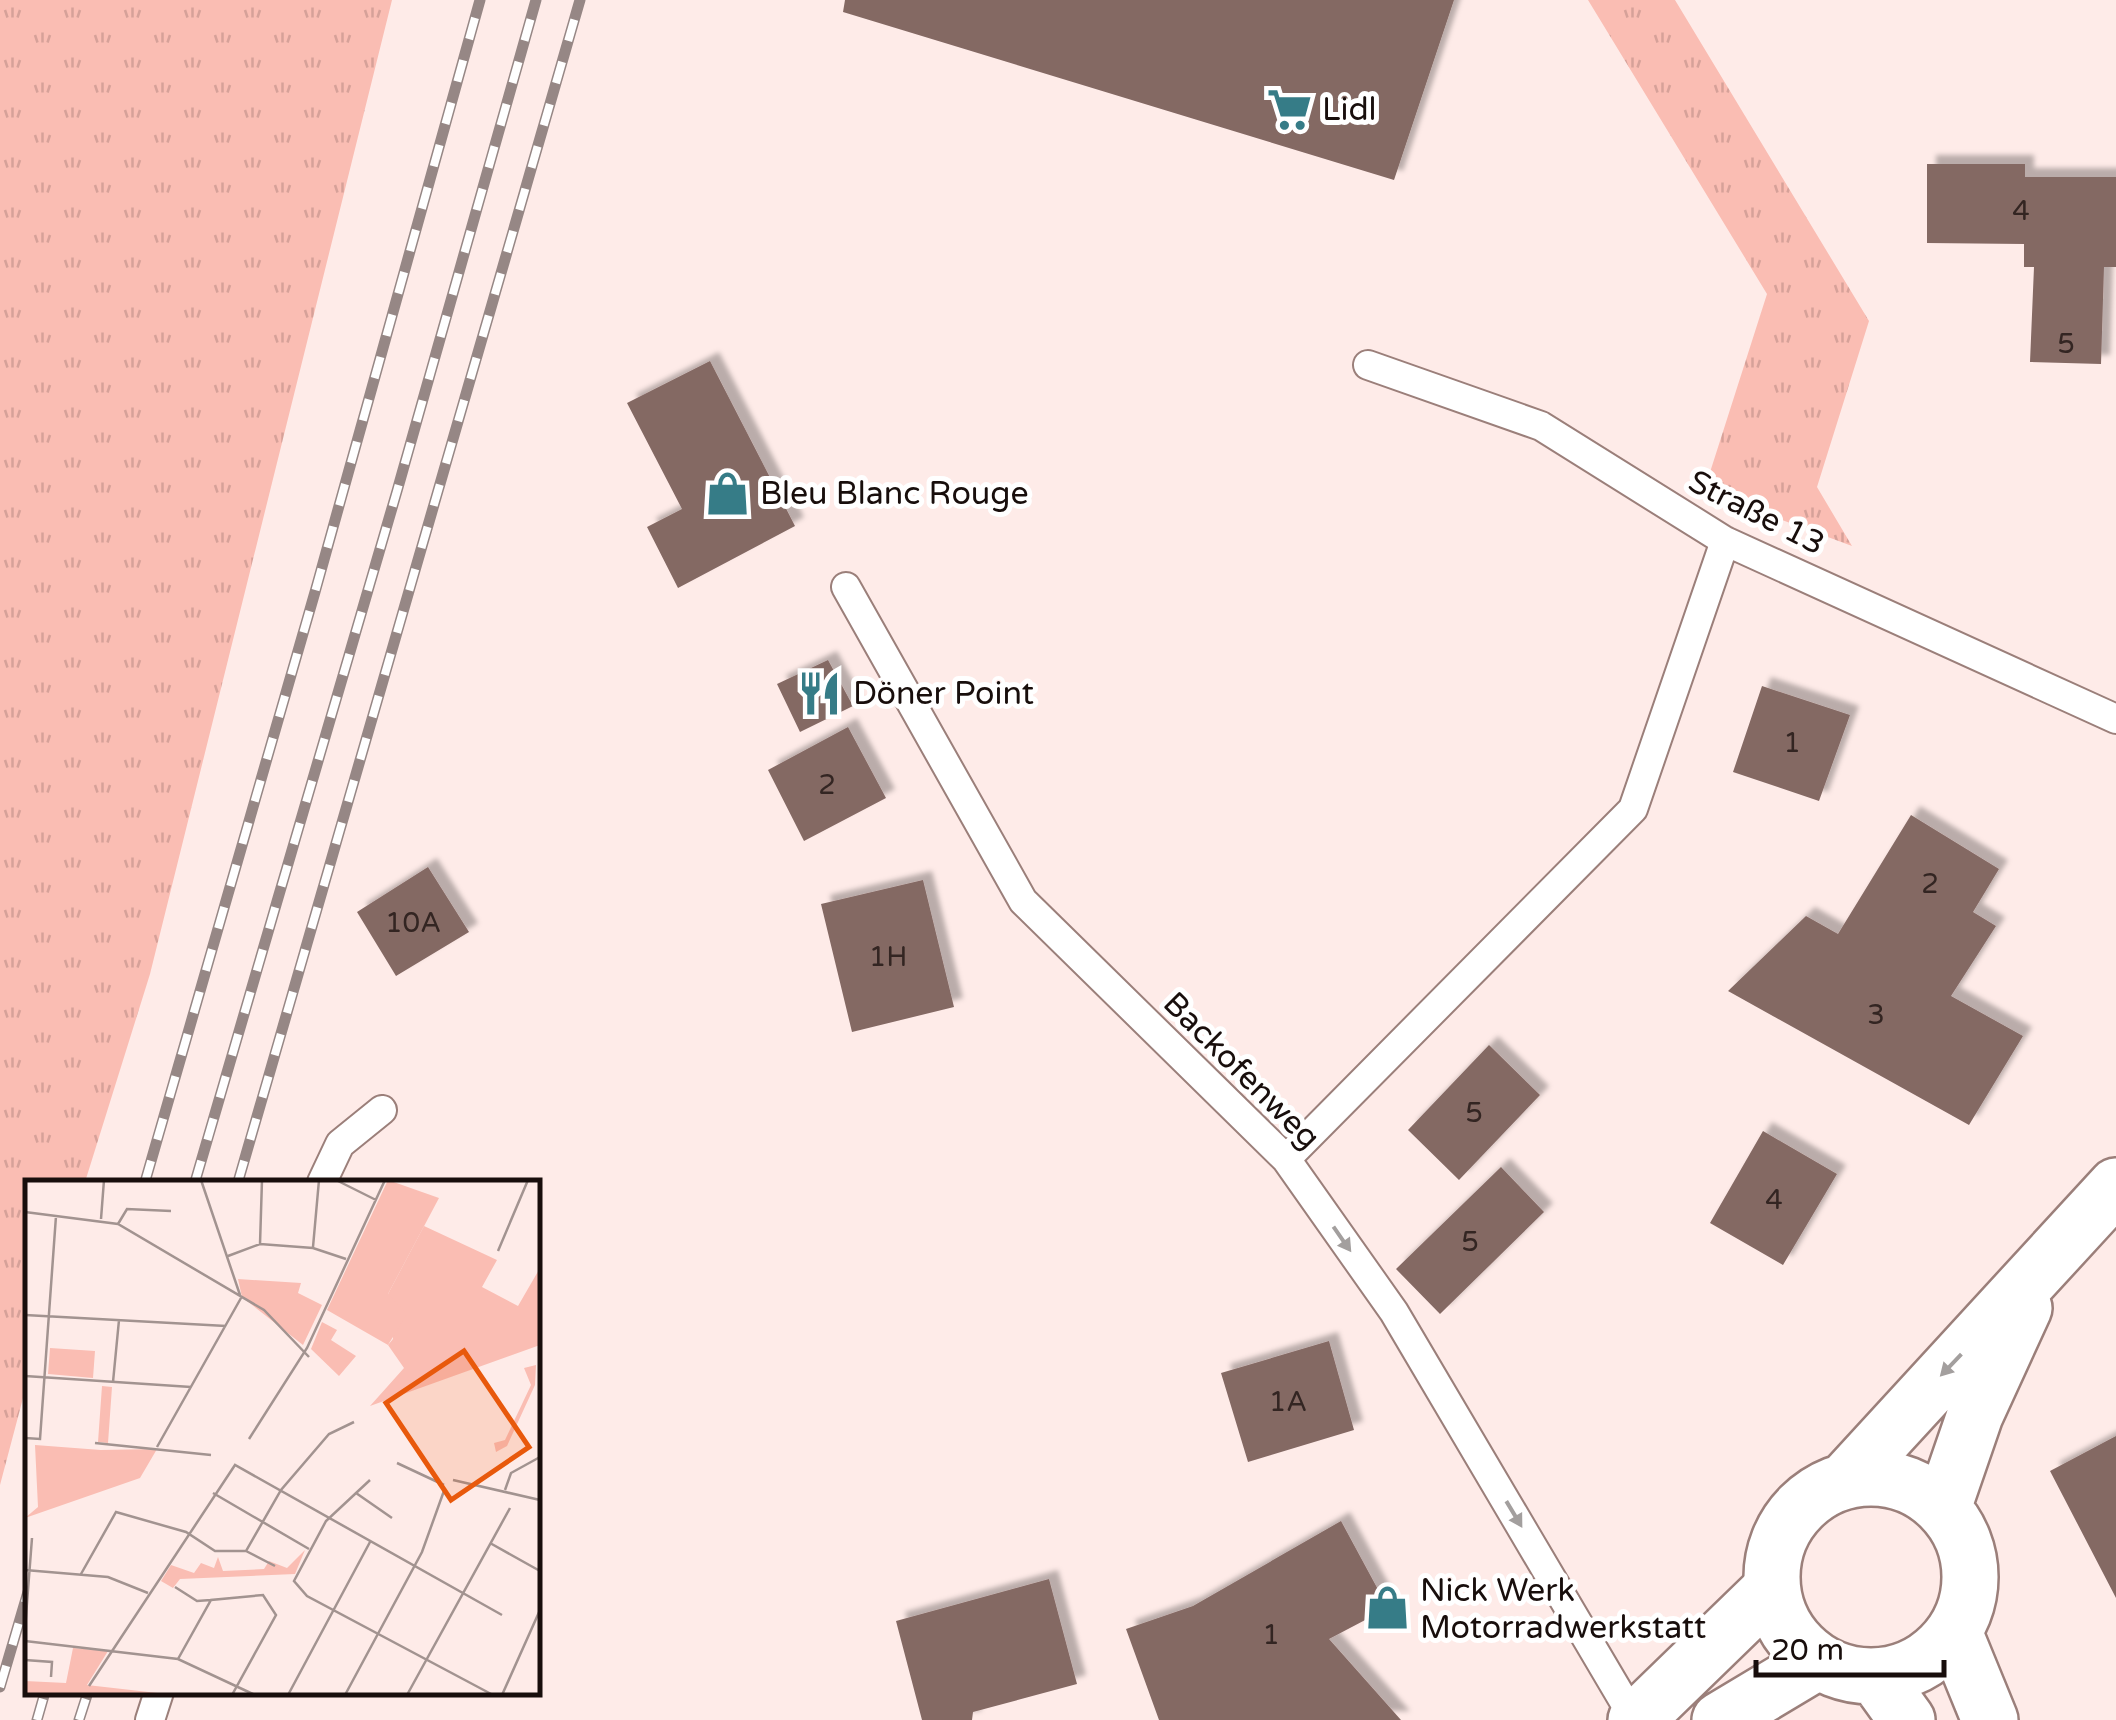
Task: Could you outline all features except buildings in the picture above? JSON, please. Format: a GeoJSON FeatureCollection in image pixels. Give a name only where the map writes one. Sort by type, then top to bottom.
{"type":"FeatureCollection","features":[{"type":"Feature","properties":{"kind":"main road"},"geometry":{"type":"LineString","coordinates":[[1846,1480],[2116,1186]]}},
{"type":"Feature","properties":{"kind":"main road"},"geometry":{"type":"LineString","coordinates":[[1943,1508],[1975,1415],[2042,1268]]}},
{"type":"Feature","properties":{"kind":"main road"},"geometry":{"type":"LineString","coordinates":[[1881,1478],[1915,1487],[1943,1508],[1966,1547],[1970,1569],[1964,1613],[1934,1655],[1907,1671],[1892,1698],[1817,1662],[1794,1642],[1778,1617],[1771,1588],[1772,1560],[1781,1533],[1797,1509],[1820,1491],[1846,1480],[1881,1478]]}},
{"type":"Feature","properties":{"kind":"main road"},"geometry":{"type":"LineString","coordinates":[[1630,1710],[1771,1588]]}},
{"type":"Feature","properties":{"kind":"main road"},"geometry":{"type":"LineString","coordinates":[[1954,1632],[1990,1720]]}},
{"type":"Feature","properties":{"kind":"main road"},"geometry":{"type":"LineString","coordinates":[[1720,1720],[1817,1662]]}},
{"type":"Feature","properties":{"kind":"lane","name":"Straße 13"},"geometry":{"type":"LineString","coordinates":[[1368,365],[1541,426],[1725,540],[2116,718]]}},
{"type":"Feature","properties":{"kind":"lane"},"geometry":{"type":"LineString","coordinates":[[1286,1159],[1633,809],[1725,540]]}},
{"type":"Feature","properties":{"kind":"lane","name":"Backofenweg"},"geometry":{"type":"LineString","coordinates":[[846,587],[1023,902],[1286,1159],[1394,1312],[1630,1710]]}},
{"type":"Feature","properties":{"kind":"lane"},"geometry":{"type":"LineString","coordinates":[[323,1180],[340,1144],[382,1110]]}},
{"type":"Feature","properties":{"kind":"lane"},"geometry":{"type":"LineString","coordinates":[[150,1720],[158,1695]]}},
{"type":"Feature","properties":{"kind":"green space"},"geometry":{"type":"Polygon","coordinates":[[[0,0],[392,0],[150,974],[86,1180],[25,1180],[25,1391],[0,1485],[0,0]]]}},
{"type":"Feature","properties":{"kind":"green space"},"geometry":{"type":"Polygon","coordinates":[[[1588,0],[1675,0],[1869,321],[1817,487],[1852,546],[1704,491],[1767,294],[1588,0]]]}},
{"type":"Feature","properties":{"kind":"railway"},"geometry":{"type":"LineString","coordinates":[[146,1180],[480,0]]}},
{"type":"Feature","properties":{"kind":"railway"},"geometry":{"type":"LineString","coordinates":[[196,1180],[536,0]]}},
{"type":"Feature","properties":{"kind":"railway"},"geometry":{"type":"LineString","coordinates":[[239,1180],[580,0]]}},
{"type":"Feature","properties":{"kind":"railway"},"geometry":{"type":"LineString","coordinates":[[0,1687],[25,1602]]}},
{"type":"Feature","properties":{"kind":"railway"},"geometry":{"type":"LineString","coordinates":[[37,1720],[44,1695]]}},
{"type":"Feature","properties":{"kind":"railway"},"geometry":{"type":"LineString","coordinates":[[79,1720],[87,1695]]}},
{"type":"Feature","properties":{"kind":"place","name":"Lidl"},"geometry":{"type":"Point","coordinates":[1289,109]}},
{"type":"Feature","properties":{"kind":"place","name":"Bleu Blanc Rouge"},"geometry":{"type":"Point","coordinates":[727,493]}},
{"type":"Feature","properties":{"kind":"place","name":"Döner Point"},"geometry":{"type":"Point","coordinates":[820,693]}},
{"type":"Feature","properties":{"kind":"place","name":"Nick Werk Motorradwerkstatt"},"geometry":{"type":"Point","coordinates":[1387,1608]}}]}
